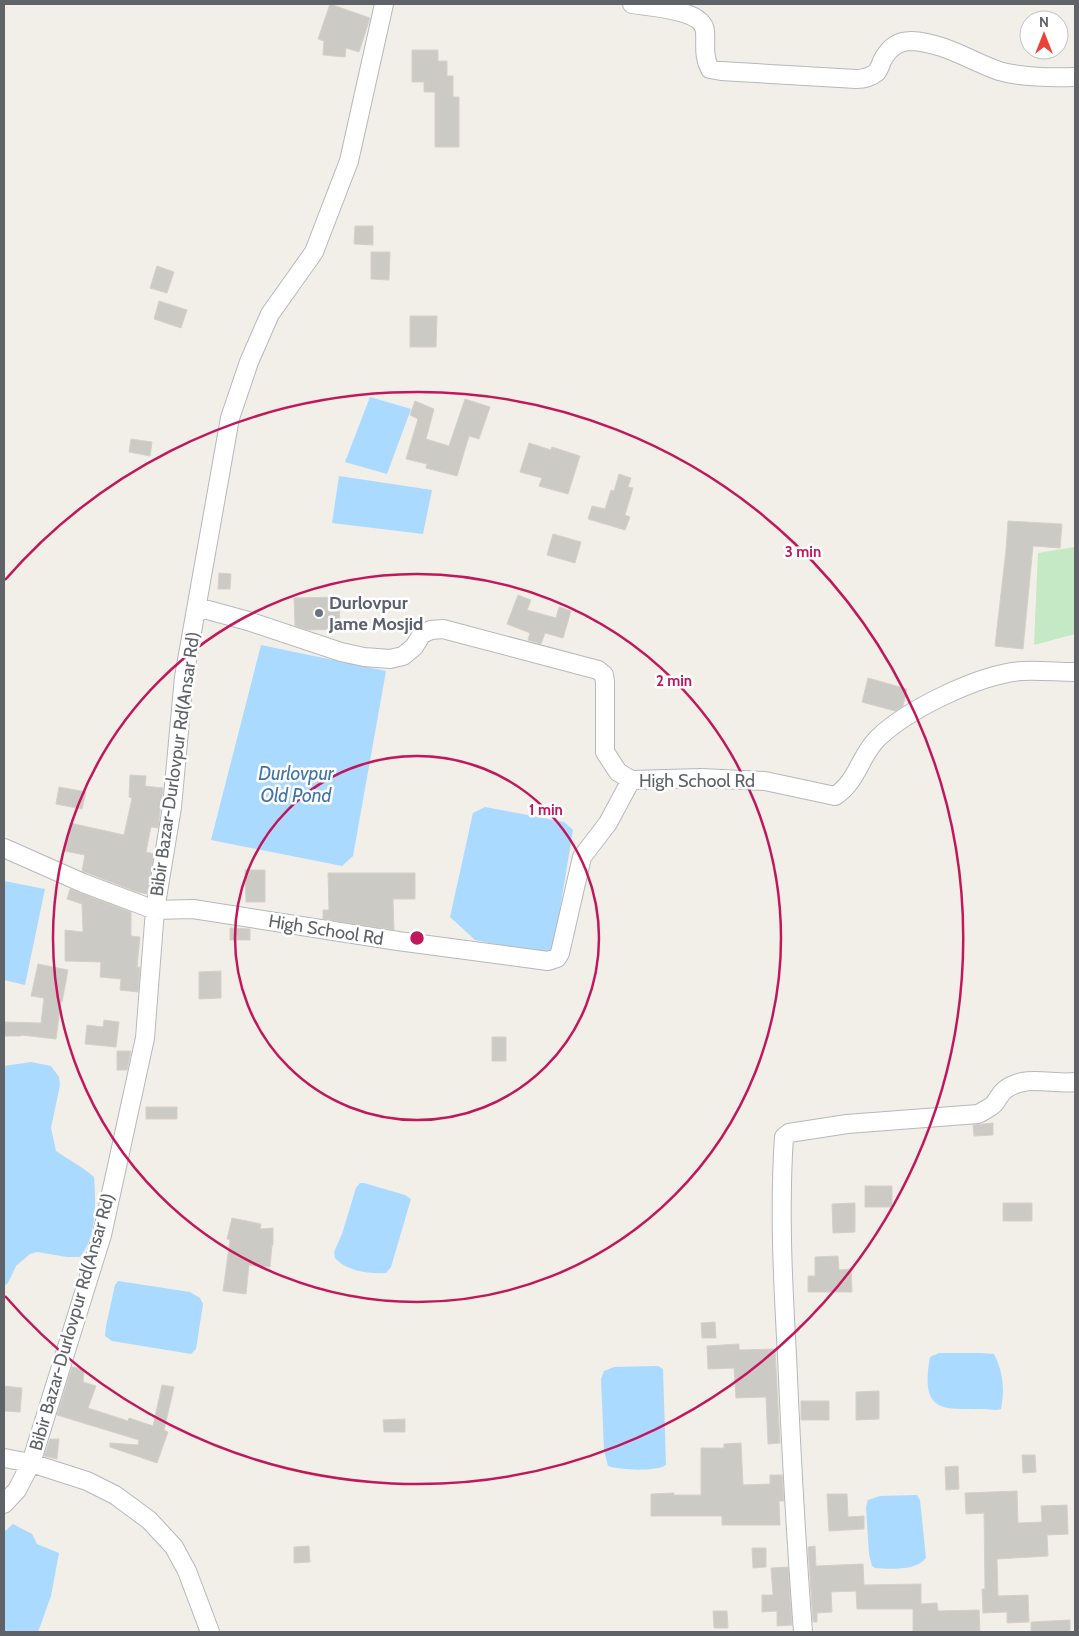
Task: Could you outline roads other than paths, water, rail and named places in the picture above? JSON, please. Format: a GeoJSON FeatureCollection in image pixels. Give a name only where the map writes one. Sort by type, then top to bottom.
{"type":"FeatureCollection","features":[{"type":"Feature","properties":{"kind":"street","name":"Bibir Bazar-Durlovpur Rd(Ansar Rd)"},"geometry":{"type":"LineString","coordinates":[[4,1504],[17,1490],[31,1463],[102,1236],[145,1038],[155,910],[172,807],[184,677],[198,607],[230,418],[249,362],[270,314],[314,252],[349,161],[384,4]]}},
{"type":"Feature","properties":{"kind":"street"},"geometry":{"type":"LineString","coordinates":[[632,4],[687,13],[698,18],[705,28],[705,60],[710,69],[722,71],[866,79],[877,71],[885,56],[894,45],[904,41],[914,41],[934,45],[1001,71],[1036,77],[1075,77]]}},
{"type":"Feature","properties":{"kind":"street"},"geometry":{"type":"LineString","coordinates":[[198,607],[248,621],[341,652],[364,657],[390,659],[403,656],[414,647],[422,634],[431,630],[443,630],[598,670],[604,675],[605,682],[605,752],[618,772],[631,780]]}},
{"type":"Feature","properties":{"kind":"street","name":"High School Rd"},"geometry":{"type":"LineString","coordinates":[[155,910],[193,909],[548,961],[557,958],[560,953],[582,857],[608,823],[631,780],[701,778],[764,781],[836,796],[844,790],[857,772],[877,739],[929,703],[975,681],[1002,675],[1021,671],[1075,672]]}},
{"type":"Feature","properties":{"kind":"street"},"geometry":{"type":"LineString","coordinates":[[4,848],[155,910]]}},
{"type":"Feature","properties":{"kind":"street"},"geometry":{"type":"LineString","coordinates":[[803,1632],[794,1512],[784,1290],[782,1172],[784,1137],[789,1133],[847,1124],[978,1114],[993,1105],[1006,1089],[1019,1082],[1075,1082]]}},
{"type":"Feature","properties":{"kind":"street"},"geometry":{"type":"LineString","coordinates":[[4,1458],[31,1463],[87,1481],[115,1495],[149,1520],[174,1547],[183,1563],[210,1632]]}},
{"type":"Feature","properties":{"kind":"water"},"geometry":{"type":"Polygon","coordinates":[[[370,397],[411,409],[387,474],[345,462],[370,397]]]}},
{"type":"Feature","properties":{"kind":"water"},"geometry":{"type":"Polygon","coordinates":[[[339,476],[432,490],[423,534],[332,523],[339,476]]]}},
{"type":"Feature","properties":{"kind":"water","name":"Durlovpur Old Pond"},"geometry":{"type":"Polygon","coordinates":[[[261,645],[386,671],[353,856],[342,866],[211,840],[261,645]]]}},
{"type":"Feature","properties":{"kind":"water"},"geometry":{"type":"Polygon","coordinates":[[[485,807],[564,822],[573,830],[553,952],[542,954],[475,940],[450,917],[473,813],[485,807]]]}},
{"type":"Feature","properties":{"kind":"water"},"geometry":{"type":"Polygon","coordinates":[[[4,881],[45,889],[25,985],[4,980],[4,881]]]}},
{"type":"Feature","properties":{"kind":"water"},"geometry":{"type":"Polygon","coordinates":[[[31,1062],[51,1066],[59,1077],[60,1085],[51,1128],[56,1151],[94,1177],[94,1219],[90,1240],[80,1257],[67,1257],[37,1252],[30,1254],[16,1266],[8,1283],[4,1286],[4,1066],[31,1062]]]}},
{"type":"Feature","properties":{"kind":"water"},"geometry":{"type":"Polygon","coordinates":[[[360,1183],[405,1195],[411,1199],[391,1267],[386,1273],[372,1273],[351,1269],[335,1258],[334,1252],[342,1234],[356,1188],[360,1183]]]}},
{"type":"Feature","properties":{"kind":"water"},"geometry":{"type":"Polygon","coordinates":[[[118,1281],[190,1292],[200,1298],[203,1304],[196,1349],[191,1354],[112,1341],[105,1336],[115,1285],[118,1281]]]}},
{"type":"Feature","properties":{"kind":"water"},"geometry":{"type":"Polygon","coordinates":[[[939,1353],[994,1354],[1002,1381],[1001,1409],[953,1409],[942,1406],[934,1401],[929,1392],[930,1357],[939,1353]]]}},
{"type":"Feature","properties":{"kind":"water"},"geometry":{"type":"Polygon","coordinates":[[[658,1366],[663,1369],[666,1465],[654,1469],[637,1470],[608,1466],[604,1450],[601,1379],[604,1371],[614,1367],[658,1366]]]}},
{"type":"Feature","properties":{"kind":"water"},"geometry":{"type":"Polygon","coordinates":[[[917,1495],[920,1500],[926,1558],[922,1562],[910,1567],[896,1569],[875,1568],[872,1566],[869,1554],[866,1507],[868,1500],[880,1496],[917,1495]]]}},
{"type":"Feature","properties":{"kind":"water"},"geometry":{"type":"Polygon","coordinates":[[[13,1524],[32,1534],[37,1544],[59,1553],[51,1596],[38,1632],[4,1632],[4,1532],[13,1524]]]}},
{"type":"Feature","properties":{"kind":"place","name":"Durlovpur Jame Mosjid"},"geometry":{"type":"Point","coordinates":[319,613]}}]}
